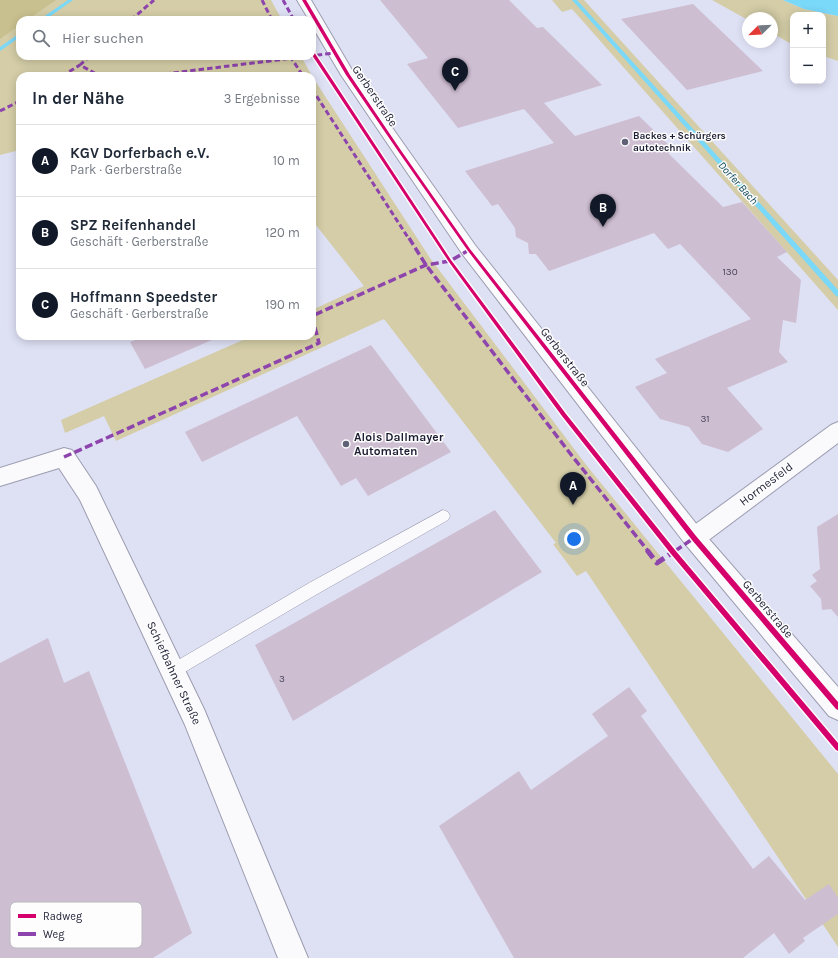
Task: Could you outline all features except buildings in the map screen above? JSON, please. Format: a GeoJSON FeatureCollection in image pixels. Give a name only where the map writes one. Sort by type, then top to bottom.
{"type":"FeatureCollection","features":[{"type":"Feature","properties":{"kind":"street","name":"Gerberstraße"},"geometry":{"type":"LineString","coordinates":[[304,0],[313,16]]}},
{"type":"Feature","properties":{"kind":"street","name":"Gerberstraße"},"geometry":{"type":"LineString","coordinates":[[316,21],[334,53],[455,231],[694,538],[838,707]]}},
{"type":"Feature","properties":{"kind":"street","name":"Hormesfeld"},"geometry":{"type":"LineString","coordinates":[[694,538],[838,431]]}},
{"type":"Feature","properties":{"kind":"street","name":"Schiefbahner Straße"},"geometry":{"type":"LineString","coordinates":[[0,477],[31,466],[64,457],[88,493],[195,718],[293,958]]}},
{"type":"Feature","properties":{"kind":"lane"},"geometry":{"type":"LineString","coordinates":[[173,671],[314,588],[443,516]]}},
{"type":"Feature","properties":{"kind":"shaded area"},"geometry":{"type":"Polygon","coordinates":[[[0,0],[271,0],[280,16],[16,16],[16,60],[303,60],[310,72],[16,72],[16,151],[0,155],[0,0]]]}},
{"type":"Feature","properties":{"kind":"shaded area"},"geometry":{"type":"Polygon","coordinates":[[[0,0],[56,0],[33,16],[16,16],[16,28],[0,39],[0,0]]]}},
{"type":"Feature","properties":{"kind":"shaded area"},"geometry":{"type":"Polygon","coordinates":[[[552,0],[584,0],[838,280],[838,310],[572,9],[562,12],[552,0]]]}},
{"type":"Feature","properties":{"kind":"shaded area"},"geometry":{"type":"Polygon","coordinates":[[[712,0],[783,0],[804,9],[819,12],[790,12],[790,43],[778,36],[778,12],[742,12],[742,17],[712,0]]]}},
{"type":"Feature","properties":{"kind":"shaded area"},"geometry":{"type":"Polygon","coordinates":[[[826,14],[838,16],[838,61],[826,57],[826,14]]]}},
{"type":"Feature","properties":{"kind":"shaded area"},"geometry":{"type":"Polygon","coordinates":[[[316,82],[430,258],[587,466],[838,774],[838,947],[586,571],[577,576],[553,544],[556,543],[384,319],[116,441],[104,416],[65,433],[61,420],[243,340],[316,340],[316,308],[364,286],[316,225],[316,82]]]}},
{"type":"Feature","properties":{"kind":"water"},"geometry":{"type":"Polygon","coordinates":[[[783,0],[838,0],[838,16],[826,14],[826,12],[804,9],[783,0]]]}},
{"type":"Feature","properties":{"kind":"waterway"},"geometry":{"type":"LineString","coordinates":[[48,16],[71,0]]}},
{"type":"Feature","properties":{"kind":"waterway","name":"Dorfer Bach"},"geometry":{"type":"LineString","coordinates":[[574,0],[838,294]]}},
{"type":"Feature","properties":{"kind":"waterway"},"geometry":{"type":"LineString","coordinates":[[0,49],[16,38]]}},
{"type":"Feature","properties":{"kind":"marked path"},"geometry":{"type":"LineString","coordinates":[[136,16],[154,0]]}},
{"type":"Feature","properties":{"kind":"marked path"},"geometry":{"type":"LineString","coordinates":[[262,0],[270,16]]}},
{"type":"Feature","properties":{"kind":"marked path"},"geometry":{"type":"LineString","coordinates":[[283,0],[292,16]]}},
{"type":"Feature","properties":{"kind":"marked path"},"geometry":{"type":"LineString","coordinates":[[316,55],[334,53]]}},
{"type":"Feature","properties":{"kind":"marked path"},"geometry":{"type":"LineString","coordinates":[[86,60],[80,65],[93,72]]}},
{"type":"Feature","properties":{"kind":"marked path"},"geometry":{"type":"LineString","coordinates":[[180,72],[277,60]]}},
{"type":"Feature","properties":{"kind":"marked path"},"geometry":{"type":"LineString","coordinates":[[293,60],[300,72]]}},
{"type":"Feature","properties":{"kind":"marked path"},"geometry":{"type":"LineString","coordinates":[[69,72],[80,65]]}},
{"type":"Feature","properties":{"kind":"marked path"},"geometry":{"type":"LineString","coordinates":[[316,95],[426,265],[569,452],[657,563],[694,538]]}},
{"type":"Feature","properties":{"kind":"marked path"},"geometry":{"type":"LineString","coordinates":[[0,111],[16,103]]}},
{"type":"Feature","properties":{"kind":"marked path"},"geometry":{"type":"LineString","coordinates":[[316,314],[426,265],[450,261],[469,250]]}},
{"type":"Feature","properties":{"kind":"marked path"},"geometry":{"type":"LineString","coordinates":[[64,457],[319,343],[316,331]]}},
{"type":"Feature","properties":{"kind":"cycle path"},"geometry":{"type":"LineString","coordinates":[[304,0],[313,16]]}},
{"type":"Feature","properties":{"kind":"cycle path"},"geometry":{"type":"LineString","coordinates":[[316,20],[348,75],[469,250],[694,538],[838,707]]}},
{"type":"Feature","properties":{"kind":"cycle path"},"geometry":{"type":"LineString","coordinates":[[316,58],[450,261],[564,415],[673,552],[838,748]]}},
{"type":"Feature","properties":{"kind":"place","name":"Hoffmann Speedster"},"geometry":{"type":"Point","coordinates":[455,91]}},
{"type":"Feature","properties":{"kind":"place","name":"Backes + Schürgers autotechnik"},"geometry":{"type":"Point","coordinates":[625,142]}},
{"type":"Feature","properties":{"kind":"place","name":"SPZ Reifenhandel"},"geometry":{"type":"Point","coordinates":[603,227]}},
{"type":"Feature","properties":{"kind":"place","name":"Alois Dallmayer Automaten"},"geometry":{"type":"Point","coordinates":[346,444]}},
{"type":"Feature","properties":{"kind":"place","name":"KGV Dorferbach e.V."},"geometry":{"type":"Point","coordinates":[573,505]}}]}
